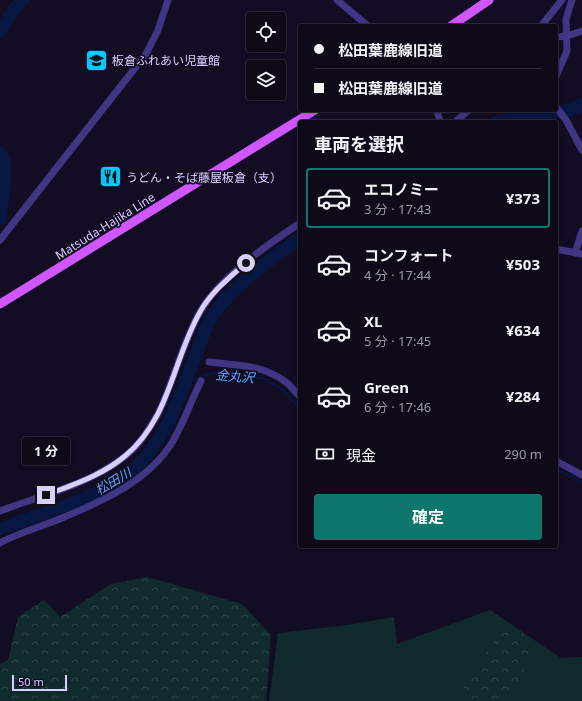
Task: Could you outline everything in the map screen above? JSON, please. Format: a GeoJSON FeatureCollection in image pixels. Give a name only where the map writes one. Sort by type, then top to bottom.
{"type":"FeatureCollection","features":[{"type":"Feature","properties":{"kind":"main road"},"geometry":{"type":"LineString","coordinates":[[454,24],[489,0]]}},
{"type":"Feature","properties":{"kind":"main road","name":"Matsuda-Hajika Line"},"geometry":{"type":"LineString","coordinates":[[299,120],[312,112]]}},
{"type":"Feature","properties":{"kind":"main road","name":"Matsuda-Hajika Line"},"geometry":{"type":"LineString","coordinates":[[0,304],[298,120]]}},
{"type":"Feature","properties":{"kind":"street"},"geometry":{"type":"LineString","coordinates":[[0,240],[146,54],[158,30],[168,0]]}},
{"type":"Feature","properties":{"kind":"street"},"geometry":{"type":"LineString","coordinates":[[337,0],[366,24]]}},
{"type":"Feature","properties":{"kind":"street"},"geometry":{"type":"LineString","coordinates":[[543,24],[562,0]]}},
{"type":"Feature","properties":{"kind":"street"},"geometry":{"type":"LineString","coordinates":[[558,71],[567,51],[566,19],[572,0]]}},
{"type":"Feature","properties":{"kind":"street"},"geometry":{"type":"LineString","coordinates":[[558,37],[567,36],[582,31]]}},
{"type":"Feature","properties":{"kind":"street"},"geometry":{"type":"LineString","coordinates":[[558,110],[566,120],[582,150]]}},
{"type":"Feature","properties":{"kind":"street"},"geometry":{"type":"LineString","coordinates":[[457,120],[467,112]]}},
{"type":"Feature","properties":{"kind":"street"},"geometry":{"type":"LineString","coordinates":[[0,511],[71,486],[101,472],[125,457],[149,429],[158,414],[200,311],[225,281],[263,249],[298,224]]}},
{"type":"Feature","properties":{"kind":"street"},"geometry":{"type":"LineString","coordinates":[[558,249],[578,253],[582,231]]}},
{"type":"Feature","properties":{"kind":"street"},"geometry":{"type":"LineString","coordinates":[[209,362],[238,365],[269,371],[288,384],[298,395]]}},
{"type":"Feature","properties":{"kind":"street"},"geometry":{"type":"LineString","coordinates":[[0,543],[34,527],[60,519],[98,503],[141,478],[166,451],[173,441],[201,381]]}},
{"type":"Feature","properties":{"kind":"street"},"geometry":{"type":"LineString","coordinates":[[558,462],[582,475]]}},
{"type":"Feature","properties":{"kind":"green space"},"geometry":{"type":"Polygon","coordinates":[[[147,577],[242,604],[271,635],[266,701],[0,701],[0,664],[8,660],[18,617],[44,600],[60,617],[111,584],[147,577]]]}},
{"type":"Feature","properties":{"kind":"green space"},"geometry":{"type":"Polygon","coordinates":[[[490,610],[561,658],[582,657],[582,701],[269,701],[278,633],[348,625],[394,617],[397,644],[490,610]]]}},
{"type":"Feature","properties":{"kind":"green space"},"geometry":{"type":"Polygon","coordinates":[[[517,630],[525,635],[529,643],[529,653],[522,674],[507,701],[457,701],[467,681],[498,637],[504,633],[517,630]]]}},
{"type":"Feature","properties":{"kind":"waterway"},"geometry":{"type":"LineString","coordinates":[[0,31],[16,7],[23,0]]}},
{"type":"Feature","properties":{"kind":"waterway","name":"松田川"},"geometry":{"type":"LineString","coordinates":[[508,120],[571,110],[582,105]]}},
{"type":"Feature","properties":{"kind":"waterway"},"geometry":{"type":"LineString","coordinates":[[0,153],[5,166],[0,219]]}},
{"type":"Feature","properties":{"kind":"waterway","name":"松田川"},"geometry":{"type":"LineString","coordinates":[[0,529],[88,497],[121,479],[135,468],[146,456],[165,429],[179,399],[209,321],[226,298],[250,276],[298,239]]}},
{"type":"Feature","properties":{"kind":"waterway","name":"金丸沢"},"geometry":{"type":"LineString","coordinates":[[185,383],[213,373],[236,374],[264,379],[284,390],[298,407]]}},
{"type":"Feature","properties":{"kind":"waterway","name":"金丸沢"},"geometry":{"type":"LineString","coordinates":[[558,470],[582,482]]}},
{"type":"Feature","properties":{"kind":"place","name":"板倉ふれあい児童館"},"geometry":{"type":"Point","coordinates":[96,60]}},
{"type":"Feature","properties":{"kind":"place","name":"うどん・そば藤屋板倉（支）"},"geometry":{"type":"Point","coordinates":[110,177]}},
{"type":"Feature","properties":{"kind":"route"},"geometry":{"type":"LineString","coordinates":[[46,495],[71,486],[101,472],[125,457],[137,445],[149,429],[164,402],[192,327],[200,311],[225,281],[246,263]]}}]}
